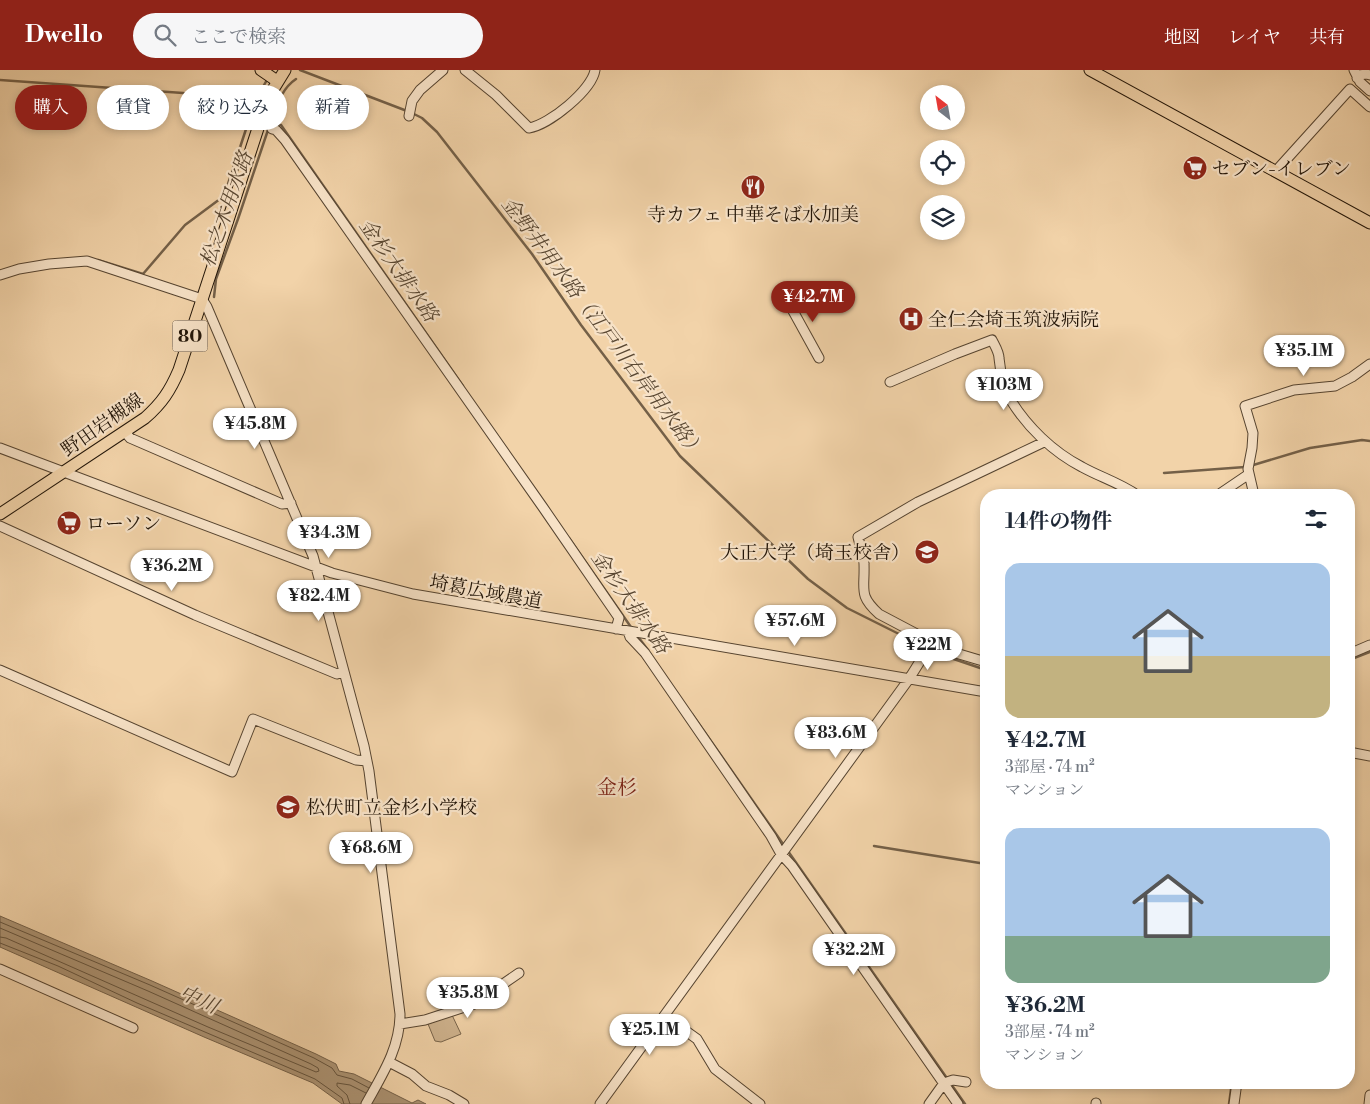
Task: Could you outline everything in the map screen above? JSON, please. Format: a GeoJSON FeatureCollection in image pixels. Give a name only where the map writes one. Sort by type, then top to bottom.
{"type":"FeatureCollection","features":[{"type":"Feature","properties":{"kind":"main road"},"geometry":{"type":"LineString","coordinates":[[261,70],[277,81]]}},
{"type":"Feature","properties":{"kind":"main road","name":"野田岩槻線"},"geometry":{"type":"LineString","coordinates":[[0,514],[125,432],[158,407],[171,389],[262,116],[277,81],[285,70]]}},
{"type":"Feature","properties":{"kind":"main road"},"geometry":{"type":"LineString","coordinates":[[1090,70],[1370,223]]}},
{"type":"Feature","properties":{"kind":"street"},"geometry":{"type":"LineString","coordinates":[[410,112],[412,101],[420,90],[443,70]]}},
{"type":"Feature","properties":{"kind":"street"},"geometry":{"type":"LineString","coordinates":[[465,70],[496,95],[529,128],[535,127],[567,107],[592,80],[595,70]]}},
{"type":"Feature","properties":{"kind":"street"},"geometry":{"type":"LineString","coordinates":[[1356,74],[1370,75]]}},
{"type":"Feature","properties":{"kind":"street"},"geometry":{"type":"LineString","coordinates":[[1356,74],[1370,91]]}},
{"type":"Feature","properties":{"kind":"street"},"geometry":{"type":"LineString","coordinates":[[1275,172],[1350,89],[1370,107]]}},
{"type":"Feature","properties":{"kind":"street"},"geometry":{"type":"LineString","coordinates":[[276,130],[285,140],[619,618],[616,629]]}},
{"type":"Feature","properties":{"kind":"street"},"geometry":{"type":"LineString","coordinates":[[0,275],[18,269],[49,264],[87,262],[202,299],[215,324],[316,566],[367,761],[400,1003],[400,1024],[396,1044],[388,1063],[366,1104]]}},
{"type":"Feature","properties":{"kind":"street"},"geometry":{"type":"LineString","coordinates":[[786,300],[819,358]]}},
{"type":"Feature","properties":{"kind":"street"},"geometry":{"type":"LineString","coordinates":[[890,382],[992,340],[999,345],[999,367],[1010,399],[1044,442],[1081,467],[1127,489]]}},
{"type":"Feature","properties":{"kind":"street"},"geometry":{"type":"LineString","coordinates":[[1253,489],[1248,469],[1253,433],[1245,406],[1288,392],[1335,386],[1370,364]]}},
{"type":"Feature","properties":{"kind":"street"},"geometry":{"type":"LineString","coordinates":[[125,432],[130,438],[282,504],[291,503]]}},
{"type":"Feature","properties":{"kind":"street"},"geometry":{"type":"LineString","coordinates":[[980,660],[958,654],[932,642],[879,614],[865,600],[863,590],[864,563],[858,537],[918,502],[1044,442]]}},
{"type":"Feature","properties":{"kind":"street","name":"埼葛広域農道"},"geometry":{"type":"LineString","coordinates":[[0,448],[332,573],[413,594],[980,691]]}},
{"type":"Feature","properties":{"kind":"street"},"geometry":{"type":"LineString","coordinates":[[1225,489],[1248,469]]}},
{"type":"Feature","properties":{"kind":"street"},"geometry":{"type":"LineString","coordinates":[[0,526],[195,615],[337,674],[344,672]]}},
{"type":"Feature","properties":{"kind":"street"},"geometry":{"type":"LineString","coordinates":[[628,631],[630,637],[645,653],[771,836],[781,854],[792,866],[958,1104]]}},
{"type":"Feature","properties":{"kind":"street"},"geometry":{"type":"LineString","coordinates":[[600,1104],[909,678],[932,642]]}},
{"type":"Feature","properties":{"kind":"street"},"geometry":{"type":"LineString","coordinates":[[1355,651],[1370,645]]}},
{"type":"Feature","properties":{"kind":"street"},"geometry":{"type":"LineString","coordinates":[[0,670],[232,772],[253,719],[356,760],[367,761]]}},
{"type":"Feature","properties":{"kind":"street"},"geometry":{"type":"LineString","coordinates":[[1355,753],[1370,756]]}},
{"type":"Feature","properties":{"kind":"street"},"geometry":{"type":"LineString","coordinates":[[0,969],[133,1028]]}},
{"type":"Feature","properties":{"kind":"street"},"geometry":{"type":"LineString","coordinates":[[400,1024],[426,1020],[474,1004],[519,973]]}},
{"type":"Feature","properties":{"kind":"street"},"geometry":{"type":"LineString","coordinates":[[664,1016],[697,1039],[715,1069],[760,1104]]}},
{"type":"Feature","properties":{"kind":"street"},"geometry":{"type":"LineString","coordinates":[[388,1063],[412,1074],[426,1086],[449,1095],[464,1104]]}},
{"type":"Feature","properties":{"kind":"street"},"geometry":{"type":"LineString","coordinates":[[929,1104],[944,1083],[953,1080],[966,1082]]}},
{"type":"Feature","properties":{"kind":"street"},"geometry":{"type":"LineString","coordinates":[[1234,1104],[1236,1089]]}},
{"type":"Feature","properties":{"kind":"street"},"geometry":{"type":"LineString","coordinates":[[1368,1104],[1370,1095]]}},
{"type":"Feature","properties":{"kind":"shaded area"},"geometry":{"type":"Polygon","coordinates":[[[452,1015],[461,1034],[441,1042],[435,1041],[428,1024],[452,1015]]]}},
{"type":"Feature","properties":{"kind":"water"},"geometry":{"type":"Polygon","coordinates":[[[0,916],[316,1054],[336,1064],[339,1071],[354,1074],[412,1103],[418,1100],[426,1104],[342,1104],[313,1083],[0,947],[0,916]]]}},
{"type":"Feature","properties":{"kind":"waterway","name":"金野井用水路（江戸川右岸用水路）"},"geometry":{"type":"LineString","coordinates":[[300,70],[407,111]]}},
{"type":"Feature","properties":{"kind":"waterway"},"geometry":{"type":"LineString","coordinates":[[98,260],[143,274],[185,225],[224,196],[250,117],[268,78]]}},
{"type":"Feature","properties":{"kind":"waterway","name":"松之木用水路"},"geometry":{"type":"LineString","coordinates":[[287,88],[296,79]]}},
{"type":"Feature","properties":{"kind":"waterway","name":"金杉大排水路"},"geometry":{"type":"LineString","coordinates":[[0,80],[179,93]]}},
{"type":"Feature","properties":{"kind":"waterway","name":"金野井用水路（江戸川右岸用水路）"},"geometry":{"type":"LineString","coordinates":[[412,113],[422,118],[437,132],[532,254],[581,325],[680,456],[808,579],[847,608],[939,654],[980,668]]}},
{"type":"Feature","properties":{"kind":"waterway","name":"松之木用水路"},"geometry":{"type":"LineString","coordinates":[[214,297],[216,279],[268,130]]}},
{"type":"Feature","properties":{"kind":"waterway","name":"金杉大排水路"},"geometry":{"type":"LineString","coordinates":[[284,130],[463,386]]}},
{"type":"Feature","properties":{"kind":"waterway"},"geometry":{"type":"LineString","coordinates":[[1250,466],[1310,448],[1362,440],[1370,441]]}},
{"type":"Feature","properties":{"kind":"waterway"},"geometry":{"type":"LineString","coordinates":[[1164,473],[1245,467]]}},
{"type":"Feature","properties":{"kind":"waterway","name":"金杉大排水路"},"geometry":{"type":"LineString","coordinates":[[569,538],[633,630]]}},
{"type":"Feature","properties":{"kind":"waterway","name":"金杉大排水路"},"geometry":{"type":"LineString","coordinates":[[636,634],[648,650]]}},
{"type":"Feature","properties":{"kind":"waterway","name":"金野井用水路（江戸川右岸用水路）"},"geometry":{"type":"LineString","coordinates":[[1355,658],[1370,652]]}},
{"type":"Feature","properties":{"kind":"waterway","name":"金杉大排水路"},"geometry":{"type":"LineString","coordinates":[[692,714],[965,1104]]}},
{"type":"Feature","properties":{"kind":"waterway"},"geometry":{"type":"LineString","coordinates":[[874,846],[980,863]]}},
{"type":"Feature","properties":{"kind":"waterway"},"geometry":{"type":"LineString","coordinates":[[1229,1104],[1231,1089]]}},
{"type":"Feature","properties":{"kind":"place","name":"セブン-イレブン"},"geometry":{"type":"Point","coordinates":[1195,168]}},
{"type":"Feature","properties":{"kind":"place","name":"寺カフェ 中華そば水加美"},"geometry":{"type":"Point","coordinates":[753,187]}},
{"type":"Feature","properties":{"kind":"place","name":"全仁会埼玉筑波病院"},"geometry":{"type":"Point","coordinates":[911,319]}},
{"type":"Feature","properties":{"kind":"place","name":"ローソン"},"geometry":{"type":"Point","coordinates":[69,523]}},
{"type":"Feature","properties":{"kind":"place","name":"大正大学（埼玉校舎）"},"geometry":{"type":"Point","coordinates":[927,552]}},
{"type":"Feature","properties":{"kind":"place","name":"松伏町立金杉小学校"},"geometry":{"type":"Point","coordinates":[288,807]}},
{"type":"Feature","properties":{"kind":"district","name":"金杉"},"geometry":{"type":"Point","coordinates":[617,787]}},
{"type":"Feature","properties":{"kind":"water label","name":"中川"},"geometry":{"type":"Point","coordinates":[199,999]}}]}
